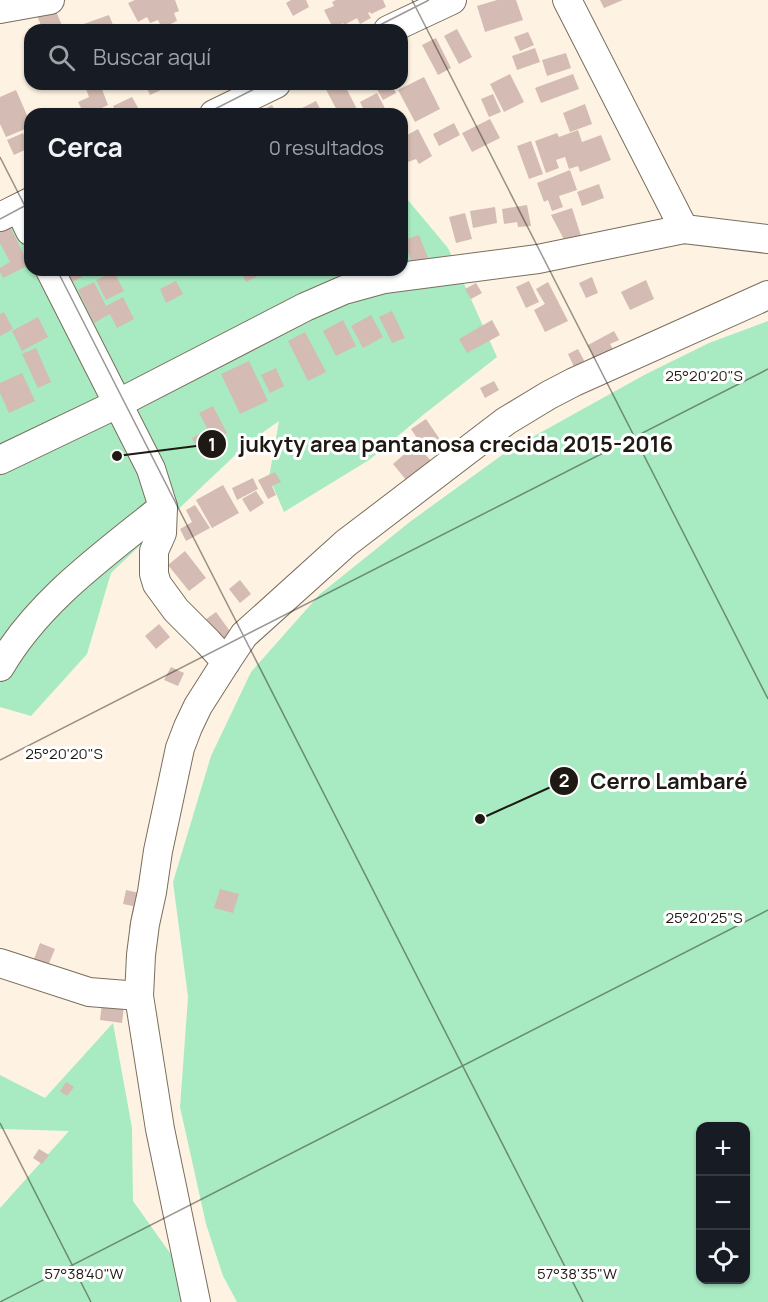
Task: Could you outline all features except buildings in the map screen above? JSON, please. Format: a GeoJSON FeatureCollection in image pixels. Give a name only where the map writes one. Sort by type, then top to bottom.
{"type":"FeatureCollection","features":[{"type":"Feature","properties":{"kind":"street"},"geometry":{"type":"LineString","coordinates":[[0,9],[50,0]]}},
{"type":"Feature","properties":{"kind":"street"},"geometry":{"type":"LineString","coordinates":[[401,24],[452,0]]}},
{"type":"Feature","properties":{"kind":"street"},"geometry":{"type":"LineString","coordinates":[[567,0],[684,229]]}},
{"type":"Feature","properties":{"kind":"street"},"geometry":{"type":"LineString","coordinates":[[226,108],[264,90]]}},
{"type":"Feature","properties":{"kind":"street"},"geometry":{"type":"LineString","coordinates":[[408,276],[538,259],[684,229],[768,238]]}},
{"type":"Feature","properties":{"kind":"street"},"geometry":{"type":"LineString","coordinates":[[53,276],[151,469],[163,507],[162,533],[154,551],[154,574],[157,584],[176,610],[226,662]]}},
{"type":"Feature","properties":{"kind":"street"},"geometry":{"type":"LineString","coordinates":[[0,460],[117,404],[305,307],[344,290],[348,279],[384,279],[407,276]]}},
{"type":"Feature","properties":{"kind":"street"},"geometry":{"type":"LineString","coordinates":[[195,1302],[160,1130],[139,996],[145,924],[162,829],[180,748],[198,706],[244,635],[346,543],[506,421],[574,382],[768,295]]}},
{"type":"Feature","properties":{"kind":"street"},"geometry":{"type":"LineString","coordinates":[[0,667],[23,632],[49,603],[99,558],[163,507]]}},
{"type":"Feature","properties":{"kind":"street"},"geometry":{"type":"LineString","coordinates":[[0,963],[89,992],[139,996]]}},
{"type":"Feature","properties":{"kind":"green space"},"geometry":{"type":"Polygon","coordinates":[[[408,200],[448,248],[497,357],[369,460],[284,512],[269,477],[279,421],[248,443],[111,573],[87,654],[31,716],[0,707],[0,207],[24,203],[24,276],[408,276],[408,200]]]}},
{"type":"Feature","properties":{"kind":"green space"},"geometry":{"type":"Polygon","coordinates":[[[768,321],[768,1302],[237,1302],[223,1276],[206,1224],[180,1107],[188,997],[173,882],[211,756],[251,672],[320,594],[411,521],[509,450],[646,374],[709,343],[768,321]]]}},
{"type":"Feature","properties":{"kind":"green space"},"geometry":{"type":"Polygon","coordinates":[[[113,1023],[132,1128],[133,1201],[205,1302],[0,1302],[0,1208],[69,1131],[0,1129],[0,1075],[45,1098],[113,1023]]]}},
{"type":"Feature","properties":{"kind":"place","name":"jukyty area pantanosa crecida 2015-2016"},"geometry":{"type":"Point","coordinates":[117,456]}},
{"type":"Feature","properties":{"kind":"place","name":"Cerro Lambaré"},"geometry":{"type":"Point","coordinates":[480,819]}}]}
